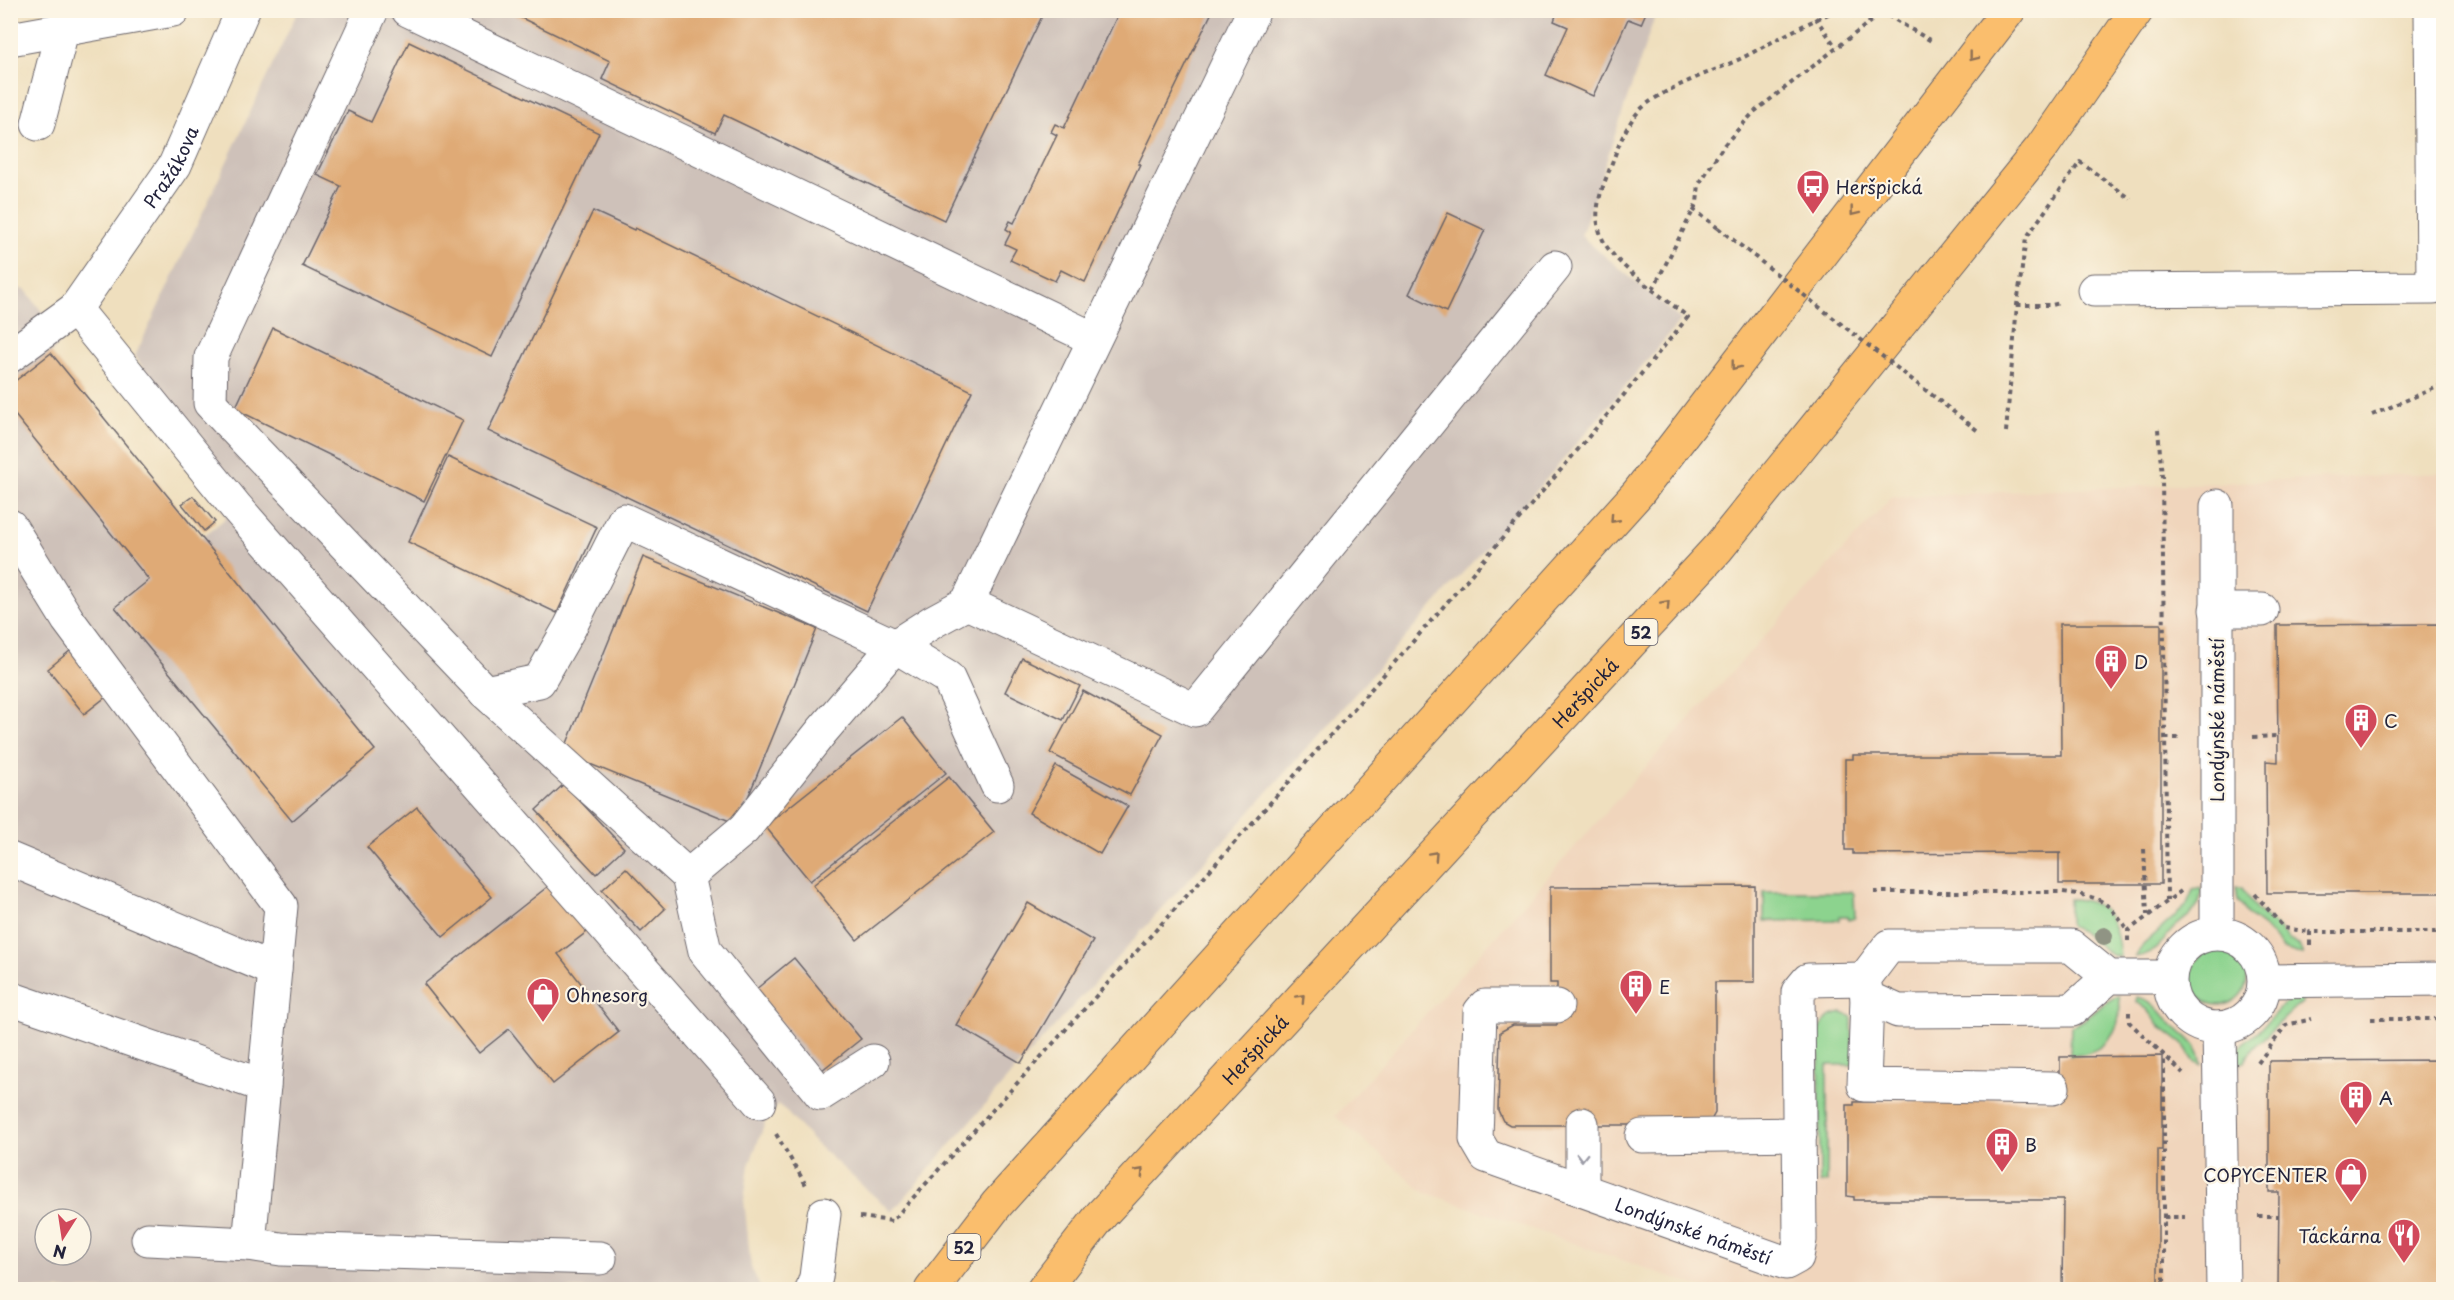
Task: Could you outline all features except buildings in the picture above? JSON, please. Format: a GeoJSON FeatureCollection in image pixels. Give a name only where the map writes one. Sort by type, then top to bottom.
{"type":"FeatureCollection","features":[{"type":"Feature","properties":{"kind":"main road","name":"52"},"geometry":{"type":"LineString","coordinates":[[931,1290],[998,1204],[1033,1164],[1638,493],[2008,10]]}},
{"type":"Feature","properties":{"kind":"main road","name":"Heršpická"},"geometry":{"type":"LineString","coordinates":[[1043,1290],[1101,1215],[1718,548],[2042,147],[2137,10]]}},
{"type":"Feature","properties":{"kind":"main road"},"geometry":{"type":"LineString","coordinates":[[958,1290],[998,1204]]}},
{"type":"Feature","properties":{"kind":"main road"},"geometry":{"type":"LineString","coordinates":[[1071,1290],[1101,1215]]}},
{"type":"Feature","properties":{"kind":"street"},"geometry":{"type":"LineString","coordinates":[[10,39],[173,10]]}},
{"type":"Feature","properties":{"kind":"street","name":"Pražákova"},"geometry":{"type":"LineString","coordinates":[[10,356],[75,309],[176,165],[243,10]]}},
{"type":"Feature","properties":{"kind":"street"},"geometry":{"type":"LineString","coordinates":[[372,10],[211,357],[210,403],[485,692],[688,876],[705,951],[821,1094],[873,1061]]}},
{"type":"Feature","properties":{"kind":"street"},"geometry":{"type":"LineString","coordinates":[[408,10],[1095,339]]}},
{"type":"Feature","properties":{"kind":"street"},"geometry":{"type":"LineString","coordinates":[[688,876],[744,829],[822,731],[895,646],[967,603],[1254,10]]}},
{"type":"Feature","properties":{"kind":"street"},"geometry":{"type":"LineString","coordinates":[[2094,290],[2433,288],[2431,10]]}},
{"type":"Feature","properties":{"kind":"street"},"geometry":{"type":"LineString","coordinates":[[38,124],[62,31]]}},
{"type":"Feature","properties":{"kind":"street"},"geometry":{"type":"LineString","coordinates":[[967,603],[1195,710],[1554,267]]}},
{"type":"Feature","properties":{"kind":"street"},"geometry":{"type":"LineString","coordinates":[[75,309],[236,507],[759,1101]]}},
{"type":"Feature","properties":{"kind":"street","name":"Londýnské náměstí"},"geometry":{"type":"LineString","coordinates":[[2217,506],[2217,933]]}},
{"type":"Feature","properties":{"kind":"street"},"geometry":{"type":"LineString","coordinates":[[485,692],[539,681],[570,627],[624,520],[895,646],[948,678],[997,785]]}},
{"type":"Feature","properties":{"kind":"street"},"geometry":{"type":"LineString","coordinates":[[10,526],[68,620],[281,906],[249,1244]]}},
{"type":"Feature","properties":{"kind":"street"},"geometry":{"type":"LineString","coordinates":[[2216,610],[2262,610]]}},
{"type":"Feature","properties":{"kind":"street"},"geometry":{"type":"LineString","coordinates":[[10,859],[275,970]]}},
{"type":"Feature","properties":{"kind":"street"},"geometry":{"type":"LineString","coordinates":[[2217,933],[2245,942],[2256,953],[2263,966],[2265,981],[2263,995],[2256,1008],[2246,1019],[2233,1026],[2219,1028],[2203,1026],[2189,1019],[2179,1009],[2172,994],[2169,977],[2180,952],[2190,942],[2203,935],[2217,933]]}},
{"type":"Feature","properties":{"kind":"street"},"geometry":{"type":"LineString","coordinates":[[2053,1088],[1864,1085],[1866,988],[1889,946],[2071,946],[2109,977],[2169,977]]}},
{"type":"Feature","properties":{"kind":"street","name":"Londýnské náměstí"},"geometry":{"type":"LineString","coordinates":[[1557,1006],[1485,1006],[1480,1012],[1476,1139],[1486,1156],[1786,1263],[1797,1257],[1800,1240],[1798,992],[1808,980],[1866,988],[1898,1011],[2072,1010],[2109,977]]}},
{"type":"Feature","properties":{"kind":"street"},"geometry":{"type":"LineString","coordinates":[[2265,981],[2444,979]]}},
{"type":"Feature","properties":{"kind":"street"},"geometry":{"type":"LineString","coordinates":[[10,998],[264,1086]]}},
{"type":"Feature","properties":{"kind":"street"},"geometry":{"type":"LineString","coordinates":[[2219,1028],[2223,1290]]}},
{"type":"Feature","properties":{"kind":"street"},"geometry":{"type":"LineString","coordinates":[[1582,1124],[1582,1191]]}},
{"type":"Feature","properties":{"kind":"street"},"geometry":{"type":"LineString","coordinates":[[1642,1136],[1800,1134]]}},
{"type":"Feature","properties":{"kind":"street"},"geometry":{"type":"LineString","coordinates":[[812,1290],[816,1277],[824,1214]]}},
{"type":"Feature","properties":{"kind":"street"},"geometry":{"type":"LineString","coordinates":[[148,1239],[249,1244],[281,1249],[600,1258]]}},
{"type":"Feature","properties":{"kind":"path"},"geometry":{"type":"LineString","coordinates":[[1810,10],[1836,47]]}},
{"type":"Feature","properties":{"kind":"path"},"geometry":{"type":"LineString","coordinates":[[759,1101],[796,1169],[824,1214],[892,1221],[1244,833],[1563,470],[1688,317],[1617,259],[1604,242],[1598,226],[1599,197],[1625,130],[1640,109],[1663,94],[1838,10]]}},
{"type":"Feature","properties":{"kind":"path"},"geometry":{"type":"LineString","coordinates":[[1653,289],[1697,203],[1699,184],[1724,145],[1754,112],[1875,18],[1880,11],[1933,42]]}},
{"type":"Feature","properties":{"kind":"path"},"geometry":{"type":"LineString","coordinates":[[2006,432],[2017,305],[2026,238],[2080,162],[2131,199]]}},
{"type":"Feature","properties":{"kind":"path"},"geometry":{"type":"LineString","coordinates":[[1693,209],[1978,431]]}},
{"type":"Feature","properties":{"kind":"path"},"geometry":{"type":"LineString","coordinates":[[2017,305],[2052,306],[2094,290]]}},
{"type":"Feature","properties":{"kind":"path"},"geometry":{"type":"LineString","coordinates":[[2372,416],[2444,384]]}},
{"type":"Feature","properties":{"kind":"path"},"geometry":{"type":"LineString","coordinates":[[2158,429],[2162,477],[2167,901]]}},
{"type":"Feature","properties":{"kind":"path"},"geometry":{"type":"LineString","coordinates":[[2145,849],[2148,916]]}},
{"type":"Feature","properties":{"kind":"path"},"geometry":{"type":"LineString","coordinates":[[2216,879],[2254,878],[2255,895],[2284,928],[2310,932],[2444,933]]}},
{"type":"Feature","properties":{"kind":"path"},"geometry":{"type":"LineString","coordinates":[[1874,892],[2063,892],[2093,896],[2114,910],[2128,931]]}},
{"type":"Feature","properties":{"kind":"path"},"geometry":{"type":"LineString","coordinates":[[2310,932],[2310,955]]}},
{"type":"Feature","properties":{"kind":"path"},"geometry":{"type":"LineString","coordinates":[[2164,1055],[2164,1290]]}},
{"type":"Feature","properties":{"kind":"shaded area"},"geometry":{"type":"Polygon","coordinates":[[[1657,10],[1581,236],[1681,320],[1556,468],[1233,831],[1021,1063],[892,1212],[815,1143],[779,1104],[767,1118],[749,1165],[744,1200],[751,1267],[761,1289],[11,1290],[10,289],[25,289],[63,340],[51,353],[202,537],[226,518],[174,415],[135,356],[298,11],[1657,10]]]}},
{"type":"Feature","properties":{"kind":"shaded area"},"geometry":{"type":"Polygon","coordinates":[[[2443,473],[2443,1289],[1706,1289],[1424,1192],[1335,1116],[1677,732],[1892,497],[2443,473]]]}},
{"type":"Feature","properties":{"kind":"green space"},"geometry":{"type":"Polygon","coordinates":[[[2236,887],[2242,889],[2256,910],[2289,940],[2299,945],[2303,955],[2284,949],[2266,929],[2249,916],[2238,901],[2236,887]]]}},
{"type":"Feature","properties":{"kind":"green space"},"geometry":{"type":"Polygon","coordinates":[[[2201,888],[2200,901],[2194,910],[2159,946],[2150,953],[2135,957],[2142,946],[2186,906],[2193,890],[2201,888]]]}},
{"type":"Feature","properties":{"kind":"green space"},"geometry":{"type":"Polygon","coordinates":[[[1764,892],[1852,892],[1855,918],[1848,920],[1848,916],[1840,916],[1839,920],[1764,921],[1764,892]]]}},
{"type":"Feature","properties":{"kind":"green space"},"geometry":{"type":"Polygon","coordinates":[[[2069,899],[2093,903],[2108,915],[2116,933],[2120,957],[2111,955],[2083,932],[2069,926],[2069,899]]]}},
{"type":"Feature","properties":{"kind":"green space"},"geometry":{"type":"Polygon","coordinates":[[[2213,949],[2225,949],[2235,953],[2243,961],[2247,977],[2243,993],[2235,1001],[2225,1005],[2213,1005],[2203,1001],[2195,993],[2191,983],[2191,971],[2195,961],[2203,953],[2213,949]]]}},
{"type":"Feature","properties":{"kind":"green space"},"geometry":{"type":"Polygon","coordinates":[[[2119,996],[2118,1020],[2110,1038],[2093,1051],[2070,1056],[2071,1026],[2119,996]]]}},
{"type":"Feature","properties":{"kind":"green space"},"geometry":{"type":"Polygon","coordinates":[[[2137,997],[2154,1004],[2192,1042],[2201,1058],[2202,1065],[2194,1061],[2183,1044],[2162,1028],[2148,1010],[2137,1002],[2137,997]]]}},
{"type":"Feature","properties":{"kind":"green space"},"geometry":{"type":"Polygon","coordinates":[[[2302,998],[2302,1003],[2257,1044],[2245,1062],[2237,1064],[2242,1044],[2262,1028],[2284,1003],[2302,998]]]}},
{"type":"Feature","properties":{"kind":"green space"},"geometry":{"type":"Polygon","coordinates":[[[1842,1013],[1852,1017],[1853,1065],[1827,1065],[1827,1182],[1820,1183],[1819,1033],[1827,1019],[1842,1013]]]}},
{"type":"Feature","properties":{"kind":"place","name":"Heršpická"},"geometry":{"type":"Point","coordinates":[1813,215]}},
{"type":"Feature","properties":{"kind":"place","name":"D"},"geometry":{"type":"Point","coordinates":[2111,690]}},
{"type":"Feature","properties":{"kind":"place","name":"C"},"geometry":{"type":"Point","coordinates":[2361,749]}},
{"type":"Feature","properties":{"kind":"place","name":"E"},"geometry":{"type":"Point","coordinates":[1636,1015]}},
{"type":"Feature","properties":{"kind":"place","name":"Ohnesorg"},"geometry":{"type":"Point","coordinates":[543,1023]}},
{"type":"Feature","properties":{"kind":"place","name":"A"},"geometry":{"type":"Point","coordinates":[2356,1126]}},
{"type":"Feature","properties":{"kind":"place","name":"B"},"geometry":{"type":"Point","coordinates":[2002,1173]}},
{"type":"Feature","properties":{"kind":"place","name":"COPYCENTER"},"geometry":{"type":"Point","coordinates":[2351,1203]}},
{"type":"Feature","properties":{"kind":"place","name":"Táckárna"},"geometry":{"type":"Point","coordinates":[2404,1264]}}]}
